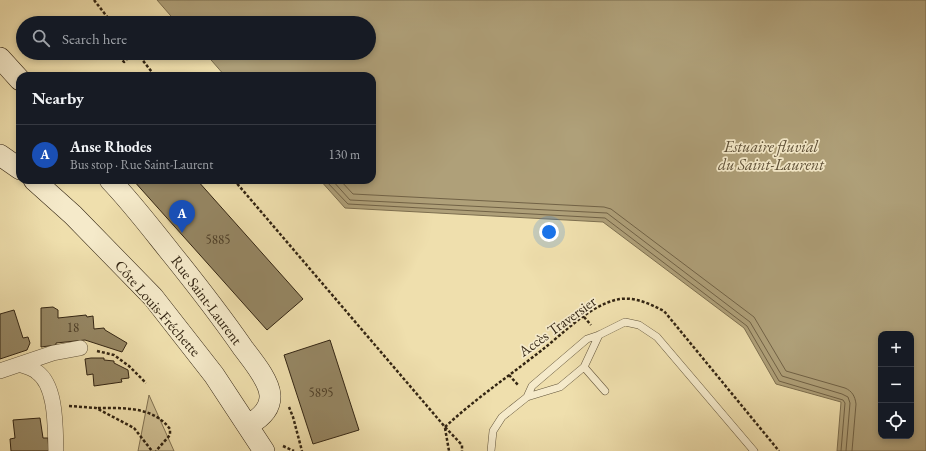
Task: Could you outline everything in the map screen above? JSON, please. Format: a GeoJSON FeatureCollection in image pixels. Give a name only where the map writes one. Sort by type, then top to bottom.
{"type":"FeatureCollection","features":[{"type":"Feature","properties":{"kind":"main road"},"geometry":{"type":"LineString","coordinates":[[0,58],[16,76]]}},
{"type":"Feature","properties":{"kind":"main road"},"geometry":{"type":"LineString","coordinates":[[0,155],[16,166]]}},
{"type":"Feature","properties":{"kind":"main road","name":"Côte Louis-Fréchette"},"geometry":{"type":"LineString","coordinates":[[38,184],[78,220],[153,297],[214,375],[264,451]]}},
{"type":"Feature","properties":{"kind":"main road","name":"Rue Saint-Laurent"},"geometry":{"type":"LineString","coordinates":[[114,184],[130,202],[218,312],[268,386],[270,395],[267,409],[260,418],[248,426]]}},
{"type":"Feature","properties":{"kind":"street"},"geometry":{"type":"LineString","coordinates":[[0,371],[53,353],[80,348]]}},
{"type":"Feature","properties":{"kind":"street"},"geometry":{"type":"LineString","coordinates":[[20,364],[37,372],[48,388],[54,412],[56,451]]}},
{"type":"Feature","properties":{"kind":"lane"},"geometry":{"type":"LineString","coordinates":[[527,397],[532,386],[587,339],[599,335],[625,322],[638,325],[657,337],[754,451]]}},
{"type":"Feature","properties":{"kind":"lane"},"geometry":{"type":"LineString","coordinates":[[491,451],[493,431],[502,417],[527,397],[560,387],[584,367],[599,335]]}},
{"type":"Feature","properties":{"kind":"lane"},"geometry":{"type":"LineString","coordinates":[[584,367],[605,391]]}},
{"type":"Feature","properties":{"kind":"path"},"geometry":{"type":"LineString","coordinates":[[94,0],[107,16]]}},
{"type":"Feature","properties":{"kind":"path"},"geometry":{"type":"LineString","coordinates":[[142,60],[152,72]]}},
{"type":"Feature","properties":{"kind":"path"},"geometry":{"type":"LineString","coordinates":[[237,184],[462,445],[462,451]]}},
{"type":"Feature","properties":{"kind":"path","name":"Accès Traversier"},"geometry":{"type":"LineString","coordinates":[[445,427],[467,407],[591,311],[607,303],[622,299],[643,301],[664,311],[779,451]]}},
{"type":"Feature","properties":{"kind":"path"},"geometry":{"type":"LineString","coordinates":[[80,348],[114,355],[129,366],[146,383]]}},
{"type":"Feature","properties":{"kind":"path"},"geometry":{"type":"LineString","coordinates":[[70,406],[130,408],[146,412],[159,419],[170,429],[170,435],[156,451]]}},
{"type":"Feature","properties":{"kind":"path"},"geometry":{"type":"LineString","coordinates":[[96,408],[134,428],[152,451]]}},
{"type":"Feature","properties":{"kind":"path"},"geometry":{"type":"LineString","coordinates":[[445,427],[449,451]]}},
{"type":"Feature","properties":{"kind":"shaded area"},"geometry":{"type":"Polygon","coordinates":[[[149,395],[174,451],[138,451],[149,395]]]}},
{"type":"Feature","properties":{"kind":"water","name":"Estuaire fluvial du Saint-Laurent"},"geometry":{"type":"Polygon","coordinates":[[[157,0],[926,0],[926,451],[837,451],[841,402],[776,384],[744,328],[603,222],[345,208],[324,184],[376,184],[376,72],[222,72],[211,60],[376,60],[376,16],[171,16],[157,0]]]}},
{"type":"Feature","properties":{"kind":"building"},"geometry":{"type":"Polygon","coordinates":[[[137,184],[201,184],[303,299],[267,330],[137,184]]]}},
{"type":"Feature","properties":{"kind":"building"},"geometry":{"type":"Polygon","coordinates":[[[53,307],[58,310],[58,318],[86,315],[87,317],[93,316],[94,329],[104,328],[127,343],[122,352],[85,340],[56,343],[56,345],[41,347],[41,308],[53,307]]]}},
{"type":"Feature","properties":{"kind":"building"},"geometry":{"type":"Polygon","coordinates":[[[14,310],[23,338],[28,337],[30,343],[27,350],[0,359],[0,314],[14,310]]]}},
{"type":"Feature","properties":{"kind":"building"},"geometry":{"type":"Polygon","coordinates":[[[330,340],[359,430],[313,444],[284,355],[330,340]]]}},
{"type":"Feature","properties":{"kind":"building"},"geometry":{"type":"Polygon","coordinates":[[[104,358],[104,360],[114,361],[114,363],[128,370],[129,378],[121,379],[122,382],[94,386],[93,374],[87,375],[85,359],[104,358]]]}},
{"type":"Feature","properties":{"kind":"building"},"geometry":{"type":"Polygon","coordinates":[[[40,418],[43,438],[48,438],[49,451],[11,451],[10,439],[15,438],[13,420],[40,418]]]}},
{"type":"Feature","properties":{"kind":"place","name":"Anse Rhodes"},"geometry":{"type":"Point","coordinates":[182,233]}}]}
